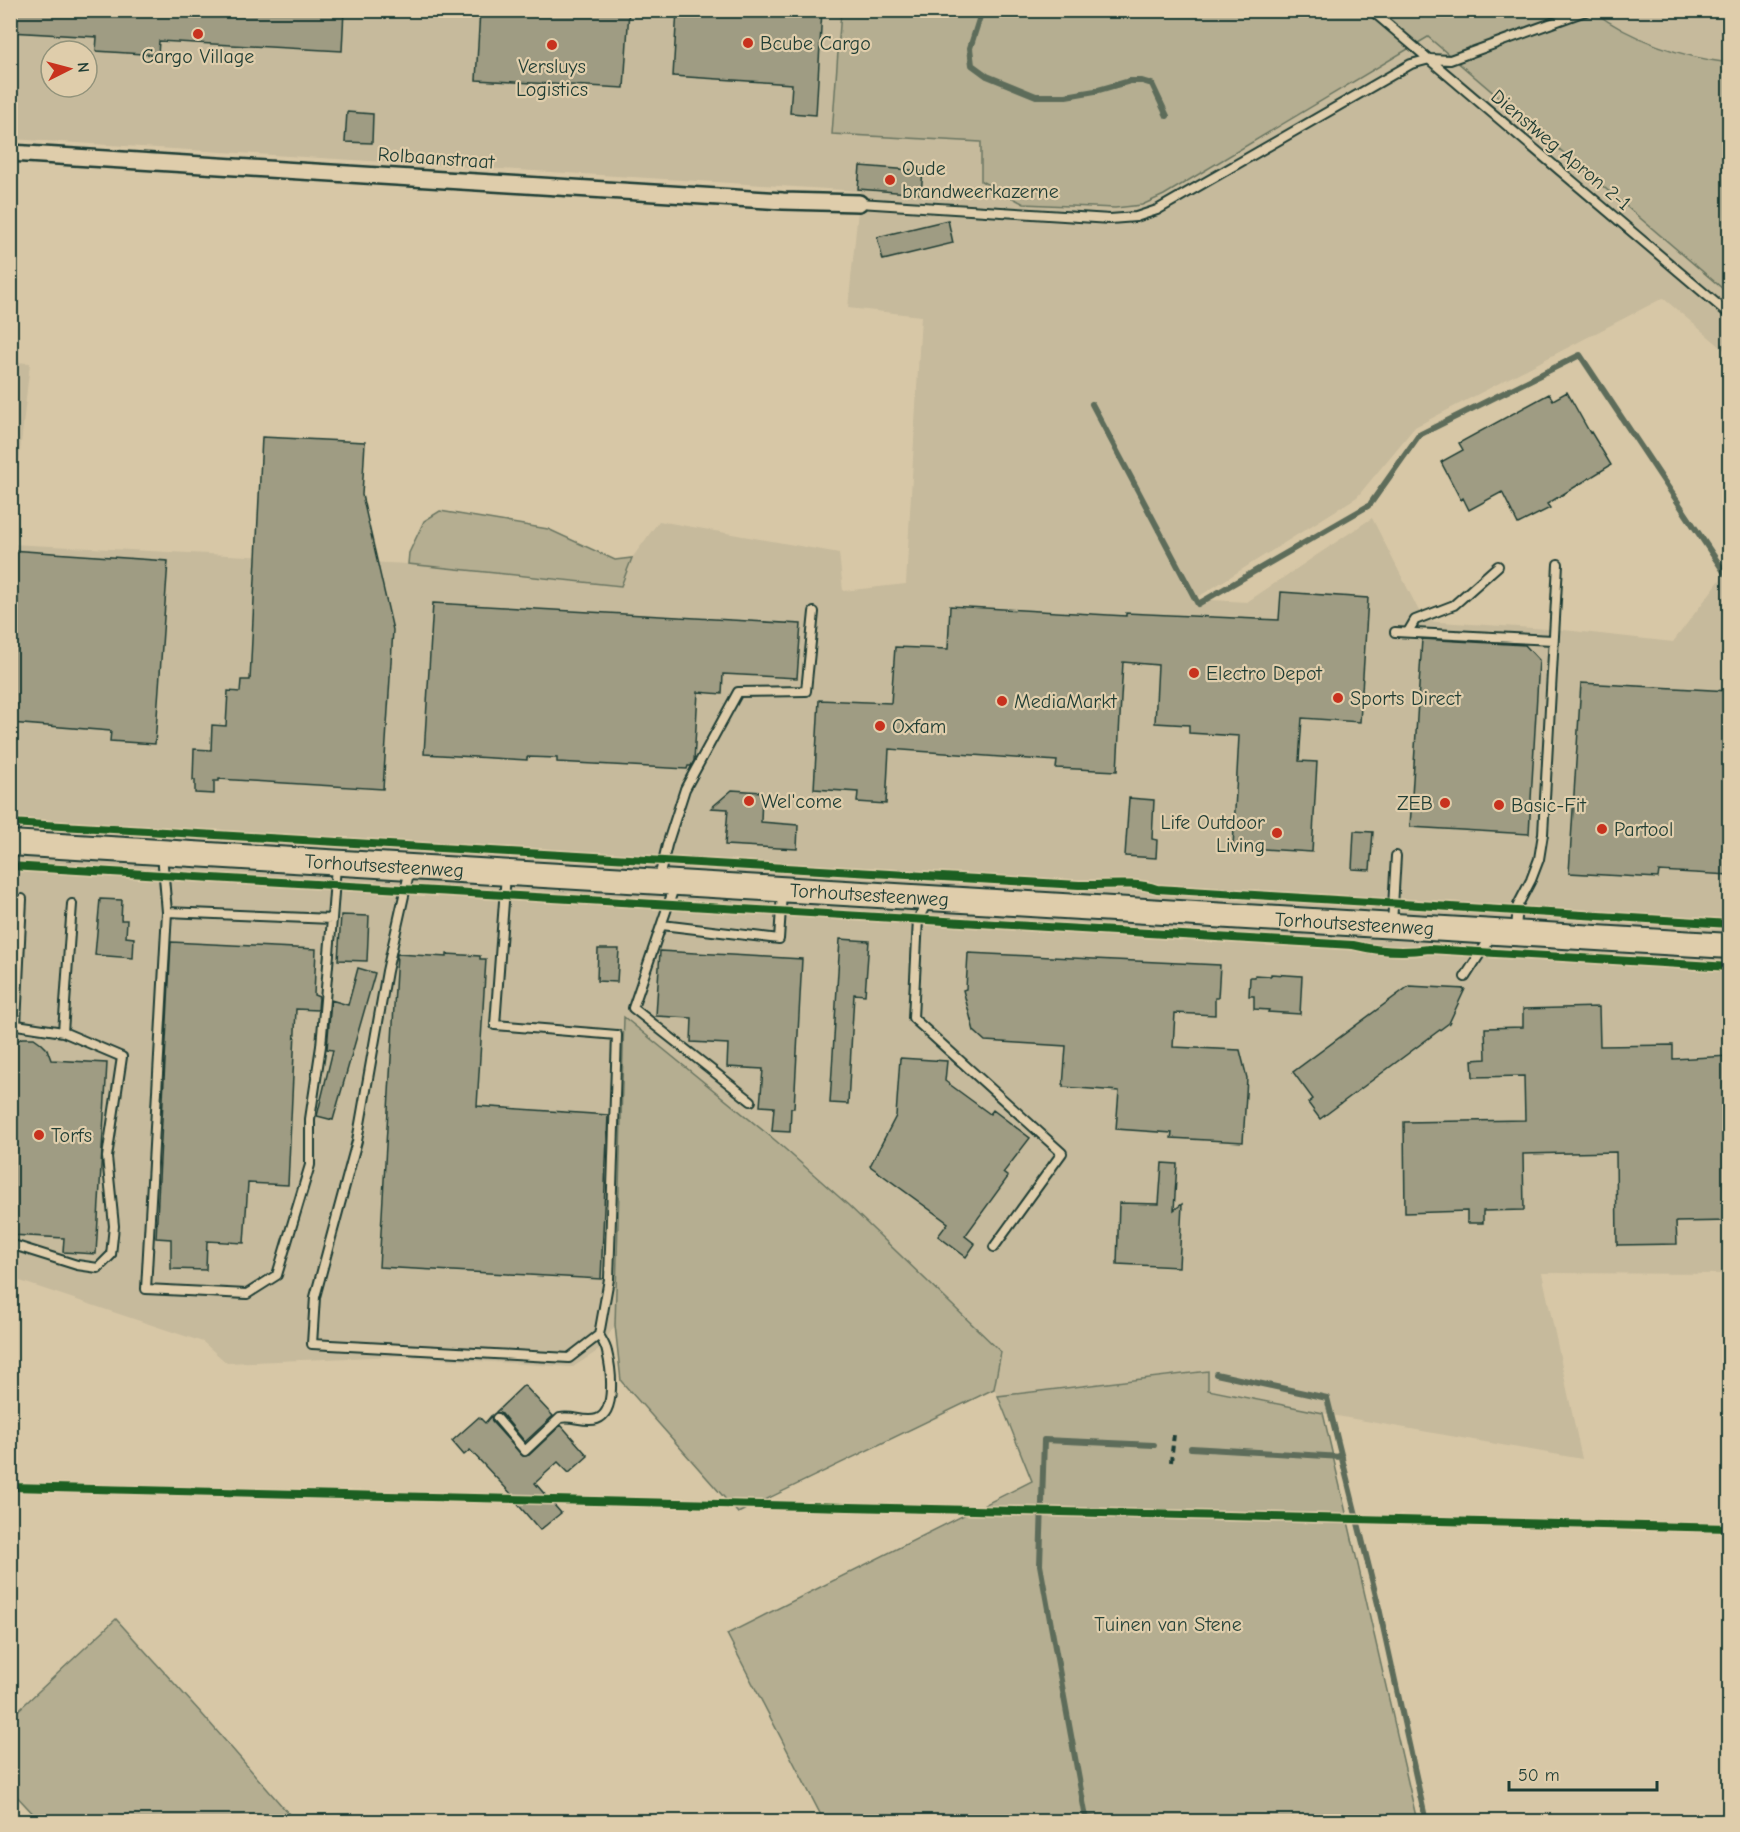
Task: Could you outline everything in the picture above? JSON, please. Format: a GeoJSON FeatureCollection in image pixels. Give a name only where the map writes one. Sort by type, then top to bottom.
{"type":"FeatureCollection","features":[{"type":"Feature","properties":{"kind":"main road","name":"Torhoutsesteenweg"},"geometry":{"type":"LineString","coordinates":[[10,843],[1730,946]]}},
{"type":"Feature","properties":{"kind":"street","name":"Rolbaanstraat"},"geometry":{"type":"LineString","coordinates":[[10,153],[783,201],[859,203]]}},
{"type":"Feature","properties":{"kind":"lane","name":"Dienstweg Apron 2-1"},"geometry":{"type":"LineString","coordinates":[[1371,10],[1730,315]]}},
{"type":"Feature","properties":{"kind":"lane"},"geometry":{"type":"LineString","coordinates":[[859,203],[1100,219],[1136,217],[1157,210],[1411,64],[1430,60],[1450,60],[1588,10]]}},
{"type":"Feature","properties":{"kind":"lane"},"geometry":{"type":"LineString","coordinates":[[1465,977],[1505,932],[1537,865],[1543,834],[1558,564]]}},
{"type":"Feature","properties":{"kind":"lane"},"geometry":{"type":"LineString","coordinates":[[1408,632],[1415,620],[1454,605],[1498,566]]}},
{"type":"Feature","properties":{"kind":"lane"},"geometry":{"type":"LineString","coordinates":[[751,1101],[633,1008],[662,925],[667,883],[667,845],[685,789],[738,692],[806,691],[814,612]]}},
{"type":"Feature","properties":{"kind":"lane"},"geometry":{"type":"LineString","coordinates":[[1395,632],[1553,640]]}},
{"type":"Feature","properties":{"kind":"lane"},"geometry":{"type":"LineString","coordinates":[[162,852],[167,912],[146,1289],[247,1294],[277,1275],[310,1165],[310,1119],[321,1046],[336,863]]}},
{"type":"Feature","properties":{"kind":"lane"},"geometry":{"type":"LineString","coordinates":[[1392,926],[1396,856]]}},
{"type":"Feature","properties":{"kind":"lane"},"geometry":{"type":"LineString","coordinates":[[410,867],[387,971],[357,1141],[315,1297],[312,1344],[569,1358],[599,1335]]}},
{"type":"Feature","properties":{"kind":"lane"},"geometry":{"type":"LineString","coordinates":[[497,1418],[525,1451],[560,1418],[567,1416],[590,1421],[600,1418],[606,1412],[611,1384],[607,1349],[599,1335],[609,1279],[617,1035],[495,1025],[506,873]]}},
{"type":"Feature","properties":{"kind":"lane"},"geometry":{"type":"LineString","coordinates":[[662,925],[778,939],[782,890]]}},
{"type":"Feature","properties":{"kind":"lane"},"geometry":{"type":"LineString","coordinates":[[10,1244],[76,1265],[98,1268],[111,1256],[114,1226],[107,1157],[122,1057],[63,1032],[13,1024],[22,899]]}},
{"type":"Feature","properties":{"kind":"lane"},"geometry":{"type":"LineString","coordinates":[[928,899],[918,919],[913,1018],[1062,1154],[994,1247]]}},
{"type":"Feature","properties":{"kind":"lane"},"geometry":{"type":"LineString","coordinates":[[63,1032],[72,904]]}},
{"type":"Feature","properties":{"kind":"lane"},"geometry":{"type":"LineString","coordinates":[[167,912],[332,919]]}},
{"type":"Feature","properties":{"kind":"path"},"geometry":{"type":"LineString","coordinates":[[1171,1462],[1174,1434]]}},
{"type":"Feature","properties":{"kind":"shaded area"},"geometry":{"type":"Polygon","coordinates":[[[11,11],[1729,11],[1729,354],[1663,298],[1415,427],[1357,497],[1195,599],[1247,602],[1372,518],[1424,621],[1564,630],[1673,642],[1729,568],[1729,1274],[1542,1273],[1582,1459],[1337,1416],[1208,1390],[1208,1371],[998,1396],[994,1389],[1001,1352],[624,1018],[615,1325],[599,1350],[573,1367],[397,1356],[227,1363],[203,1342],[11,1278],[11,544],[408,564],[620,586],[632,558],[659,521],[839,553],[843,591],[906,584],[921,316],[848,308],[860,191],[11,139],[11,11]]]}},
{"type":"Feature","properties":{"kind":"shaded area"},"geometry":{"type":"Polygon","coordinates":[[[10,362],[30,363],[11,532],[10,362]]]}},
{"type":"Feature","properties":{"kind":"green space"},"geometry":{"type":"Polygon","coordinates":[[[841,11],[1593,11],[1624,31],[1658,46],[1675,52],[1729,63],[1729,294],[1428,37],[1164,195],[1142,205],[1115,208],[1024,204],[981,181],[981,142],[832,134],[841,11]]]}},
{"type":"Feature","properties":{"kind":"green space"},"geometry":{"type":"Polygon","coordinates":[[[440,511],[548,529],[615,560],[632,558],[621,586],[408,564],[409,553],[424,521],[440,511]]]}},
{"type":"Feature","properties":{"kind":"green space"},"geometry":{"type":"Polygon","coordinates":[[[624,1017],[776,1141],[847,1204],[1001,1352],[994,1389],[738,1513],[621,1381],[615,1325],[624,1017]]]}},
{"type":"Feature","properties":{"kind":"green space","name":"Tuinen van Stene"},"geometry":{"type":"Polygon","coordinates":[[[1208,1371],[1208,1390],[1323,1413],[1417,1821],[824,1821],[727,1634],[1032,1481],[998,1396],[1208,1371]]]}},
{"type":"Feature","properties":{"kind":"green space"},"geometry":{"type":"Polygon","coordinates":[[[116,1619],[295,1821],[40,1821],[11,1790],[11,1717],[116,1619]]]}},
{"type":"Feature","properties":{"kind":"building","name":"Cargo Village"},"geometry":{"type":"Polygon","coordinates":[[[10,10],[344,10],[342,51],[159,41],[158,55],[99,51],[97,37],[10,32],[10,10]]]}},
{"type":"Feature","properties":{"kind":"building","name":"Versluys Logistics"},"geometry":{"type":"Polygon","coordinates":[[[480,10],[629,10],[624,88],[476,80],[480,10]]]}},
{"type":"Feature","properties":{"kind":"building","name":"Bcube Cargo"},"geometry":{"type":"Polygon","coordinates":[[[677,10],[822,10],[816,115],[790,113],[792,84],[673,76],[677,10]]]}},
{"type":"Feature","properties":{"kind":"building"},"geometry":{"type":"Polygon","coordinates":[[[347,112],[373,114],[372,143],[345,142],[347,112]]]}},
{"type":"Feature","properties":{"kind":"building","name":"Oude brandweerkazerne"},"geometry":{"type":"Polygon","coordinates":[[[860,166],[923,171],[921,194],[858,189],[860,166]]]}},
{"type":"Feature","properties":{"kind":"building"},"geometry":{"type":"Polygon","coordinates":[[[948,220],[953,243],[883,260],[877,237],[948,220]]]}},
{"type":"Feature","properties":{"kind":"building"},"geometry":{"type":"Polygon","coordinates":[[[1567,392],[1611,465],[1547,504],[1550,508],[1518,524],[1502,492],[1469,510],[1463,498],[1461,500],[1441,462],[1463,450],[1459,443],[1549,394],[1553,400],[1567,392]]]}},
{"type":"Feature","properties":{"kind":"building"},"geometry":{"type":"Polygon","coordinates":[[[262,437],[365,442],[362,495],[393,630],[383,789],[219,779],[219,781],[214,781],[214,794],[195,793],[194,749],[211,750],[212,725],[226,726],[228,691],[240,692],[241,680],[250,680],[262,437]]]}},
{"type":"Feature","properties":{"kind":"building"},"geometry":{"type":"Polygon","coordinates":[[[10,550],[168,561],[155,744],[110,741],[111,731],[10,723],[10,550]]]}},
{"type":"Feature","properties":{"kind":"building"},"geometry":{"type":"Polygon","coordinates":[[[1281,592],[1368,598],[1360,722],[1302,718],[1299,761],[1317,762],[1312,852],[1233,847],[1239,736],[1189,733],[1189,725],[1155,723],[1158,665],[1123,662],[1117,771],[1056,768],[1057,761],[889,749],[886,804],[857,802],[858,792],[814,789],[819,700],[891,703],[895,647],[948,649],[950,606],[1126,616],[1126,613],[1279,620],[1281,592]]]}},
{"type":"Feature","properties":{"kind":"building"},"geometry":{"type":"Polygon","coordinates":[[[433,603],[801,624],[797,678],[723,674],[722,694],[698,692],[694,761],[687,769],[557,762],[557,758],[527,757],[527,760],[424,754],[433,603]]]}},
{"type":"Feature","properties":{"kind":"building"},"geometry":{"type":"Polygon","coordinates":[[[1422,639],[1525,645],[1539,660],[1529,834],[1410,827],[1422,639]]]}},
{"type":"Feature","properties":{"kind":"building"},"geometry":{"type":"Polygon","coordinates":[[[1581,683],[1730,691],[1730,875],[1659,871],[1658,878],[1569,873],[1581,683]]]}},
{"type":"Feature","properties":{"kind":"building"},"geometry":{"type":"Polygon","coordinates":[[[732,790],[762,792],[761,822],[798,825],[797,849],[725,845],[728,809],[711,808],[732,790]]]}},
{"type":"Feature","properties":{"kind":"building"},"geometry":{"type":"Polygon","coordinates":[[[1129,798],[1154,800],[1152,839],[1157,840],[1156,858],[1125,856],[1129,798]]]}},
{"type":"Feature","properties":{"kind":"building"},"geometry":{"type":"Polygon","coordinates":[[[1354,831],[1373,832],[1370,870],[1352,869],[1354,831]]]}},
{"type":"Feature","properties":{"kind":"building"},"geometry":{"type":"Polygon","coordinates":[[[100,899],[122,900],[121,920],[127,920],[126,937],[134,938],[133,958],[95,955],[100,899]]]}},
{"type":"Feature","properties":{"kind":"building"},"geometry":{"type":"Polygon","coordinates":[[[341,915],[369,916],[367,961],[338,960],[341,915]]]}},
{"type":"Feature","properties":{"kind":"building"},"geometry":{"type":"Polygon","coordinates":[[[840,939],[869,941],[865,995],[854,994],[848,1104],[830,1103],[840,939]]]}},
{"type":"Feature","properties":{"kind":"building"},"geometry":{"type":"Polygon","coordinates":[[[171,942],[316,949],[314,995],[319,997],[318,1010],[296,1009],[288,1185],[248,1183],[244,1243],[207,1241],[206,1270],[171,1269],[171,1239],[156,1238],[171,942]]]}},
{"type":"Feature","properties":{"kind":"building"},"geometry":{"type":"Polygon","coordinates":[[[598,949],[619,949],[617,982],[597,981],[598,949]]]}},
{"type":"Feature","properties":{"kind":"building"},"geometry":{"type":"Polygon","coordinates":[[[660,951],[802,959],[794,1108],[791,1108],[790,1132],[772,1131],[774,1107],[760,1106],[763,1069],[727,1067],[728,1044],[691,1042],[692,1018],[656,1016],[660,951]]]}},
{"type":"Feature","properties":{"kind":"building"},"geometry":{"type":"Polygon","coordinates":[[[968,953],[1220,965],[1215,1015],[1175,1013],[1173,1047],[1240,1050],[1247,1078],[1243,1142],[1171,1138],[1172,1133],[1116,1129],[1119,1091],[1063,1087],[1066,1046],[985,1041],[974,1031],[963,990],[966,989],[968,953]]]}},
{"type":"Feature","properties":{"kind":"building"},"geometry":{"type":"Polygon","coordinates":[[[397,954],[447,957],[447,954],[480,956],[480,959],[486,959],[477,1106],[608,1115],[601,1279],[379,1267],[397,954]]]}},
{"type":"Feature","properties":{"kind":"building"},"geometry":{"type":"Polygon","coordinates":[[[358,968],[375,973],[333,1120],[317,1116],[333,1050],[327,1049],[331,1000],[348,1005],[358,968]]]}},
{"type":"Feature","properties":{"kind":"building"},"geometry":{"type":"Polygon","coordinates":[[[1271,974],[1302,976],[1300,1014],[1254,1009],[1254,996],[1249,996],[1250,977],[1271,976],[1271,974]]]}},
{"type":"Feature","properties":{"kind":"building"},"geometry":{"type":"Polygon","coordinates":[[[1409,986],[1465,989],[1449,1023],[1320,1119],[1308,1103],[1313,1099],[1293,1072],[1409,986]]]}},
{"type":"Feature","properties":{"kind":"building"},"geometry":{"type":"Polygon","coordinates":[[[1599,1007],[1600,1046],[1673,1045],[1673,1059],[1730,1056],[1730,1221],[1676,1222],[1677,1244],[1617,1245],[1616,1152],[1523,1154],[1524,1210],[1483,1211],[1483,1223],[1467,1223],[1467,1211],[1405,1213],[1404,1122],[1525,1120],[1524,1076],[1473,1077],[1472,1060],[1486,1059],[1485,1028],[1523,1027],[1523,1009],[1599,1007]]]}},
{"type":"Feature","properties":{"kind":"building"},"geometry":{"type":"Polygon","coordinates":[[[22,1038],[34,1038],[41,1043],[47,1049],[51,1060],[107,1063],[96,1254],[63,1252],[64,1238],[11,1235],[10,1045],[22,1038]]]}},
{"type":"Feature","properties":{"kind":"building"},"geometry":{"type":"Polygon","coordinates":[[[900,1058],[947,1061],[945,1081],[990,1114],[993,1110],[1030,1138],[1003,1173],[1008,1177],[965,1236],[975,1244],[966,1257],[938,1236],[948,1223],[870,1166],[896,1116],[900,1058]]]}},
{"type":"Feature","properties":{"kind":"building"},"geometry":{"type":"Polygon","coordinates":[[[1162,1163],[1177,1164],[1174,1210],[1182,1204],[1179,1267],[1117,1264],[1119,1203],[1159,1204],[1162,1163]]]}},
{"type":"Feature","properties":{"kind":"building"},"geometry":{"type":"Polygon","coordinates":[[[524,1385],[553,1416],[525,1442],[502,1414],[496,1412],[524,1385]]]}},
{"type":"Feature","properties":{"kind":"building"},"geometry":{"type":"Polygon","coordinates":[[[491,1416],[492,1422],[523,1456],[529,1455],[561,1425],[588,1456],[569,1473],[558,1462],[535,1483],[561,1513],[540,1530],[514,1500],[516,1499],[470,1450],[464,1455],[452,1441],[479,1417],[485,1423],[491,1416]]]}},
{"type":"Feature","properties":{"kind":"waterway"},"geometry":{"type":"LineString","coordinates":[[982,10],[970,48],[972,65],[987,76],[1036,96],[1066,96],[1130,81],[1142,81],[1152,84],[1167,116]]}},
{"type":"Feature","properties":{"kind":"waterway"},"geometry":{"type":"LineString","coordinates":[[1371,503],[1419,435],[1580,355],[1725,573],[1730,568]]}},
{"type":"Feature","properties":{"kind":"waterway"},"geometry":{"type":"LineString","coordinates":[[1092,404],[1198,604],[1368,506]]}},
{"type":"Feature","properties":{"kind":"waterway"},"geometry":{"type":"LineString","coordinates":[[1216,1374],[1327,1398],[1379,1608],[1426,1822]]}},
{"type":"Feature","properties":{"kind":"waterway"},"geometry":{"type":"LineString","coordinates":[[1138,1822],[1086,1818],[1040,1565],[1044,1440],[1154,1445]]}},
{"type":"Feature","properties":{"kind":"waterway"},"geometry":{"type":"LineString","coordinates":[[1191,1448],[1342,1457]]}},
{"type":"Feature","properties":{"kind":"waterway"},"geometry":{"type":"LineString","coordinates":[[10,1814],[17,1822]]}},
{"type":"Feature","properties":{"kind":"cycle path"},"geometry":{"type":"LineString","coordinates":[[10,823],[1079,885],[1128,884],[1157,889],[1730,924]]}},
{"type":"Feature","properties":{"kind":"cycle path"},"geometry":{"type":"LineString","coordinates":[[10,866],[1353,945],[1391,951],[1429,949],[1730,967]]}},
{"type":"Feature","properties":{"kind":"cycle path"},"geometry":{"type":"LineString","coordinates":[[10,1487],[1730,1528]]}},
{"type":"Feature","properties":{"kind":"place","name":"Cargo Village"},"geometry":{"type":"Point","coordinates":[198,34]}},
{"type":"Feature","properties":{"kind":"place","name":"Bcube Cargo"},"geometry":{"type":"Point","coordinates":[748,43]}},
{"type":"Feature","properties":{"kind":"place","name":"Versluys Logistics"},"geometry":{"type":"Point","coordinates":[552,45]}},
{"type":"Feature","properties":{"kind":"place","name":"Oude brandweerkazerne"},"geometry":{"type":"Point","coordinates":[890,180]}},
{"type":"Feature","properties":{"kind":"place","name":"Electro Depot"},"geometry":{"type":"Point","coordinates":[1194,673]}},
{"type":"Feature","properties":{"kind":"place","name":"Sports Direct"},"geometry":{"type":"Point","coordinates":[1338,698]}},
{"type":"Feature","properties":{"kind":"place","name":"MediaMarkt"},"geometry":{"type":"Point","coordinates":[1002,701]}},
{"type":"Feature","properties":{"kind":"place","name":"Oxfam"},"geometry":{"type":"Point","coordinates":[880,726]}},
{"type":"Feature","properties":{"kind":"place","name":"Wel'come"},"geometry":{"type":"Point","coordinates":[749,801]}},
{"type":"Feature","properties":{"kind":"place","name":"ZEB"},"geometry":{"type":"Point","coordinates":[1445,803]}},
{"type":"Feature","properties":{"kind":"place","name":"Basic-Fit"},"geometry":{"type":"Point","coordinates":[1499,805]}},
{"type":"Feature","properties":{"kind":"place","name":"Partool"},"geometry":{"type":"Point","coordinates":[1602,829]}},
{"type":"Feature","properties":{"kind":"place","name":"Life Outdoor Living"},"geometry":{"type":"Point","coordinates":[1277,833]}},
{"type":"Feature","properties":{"kind":"place","name":"Torfs"},"geometry":{"type":"Point","coordinates":[39,1135]}}]}
